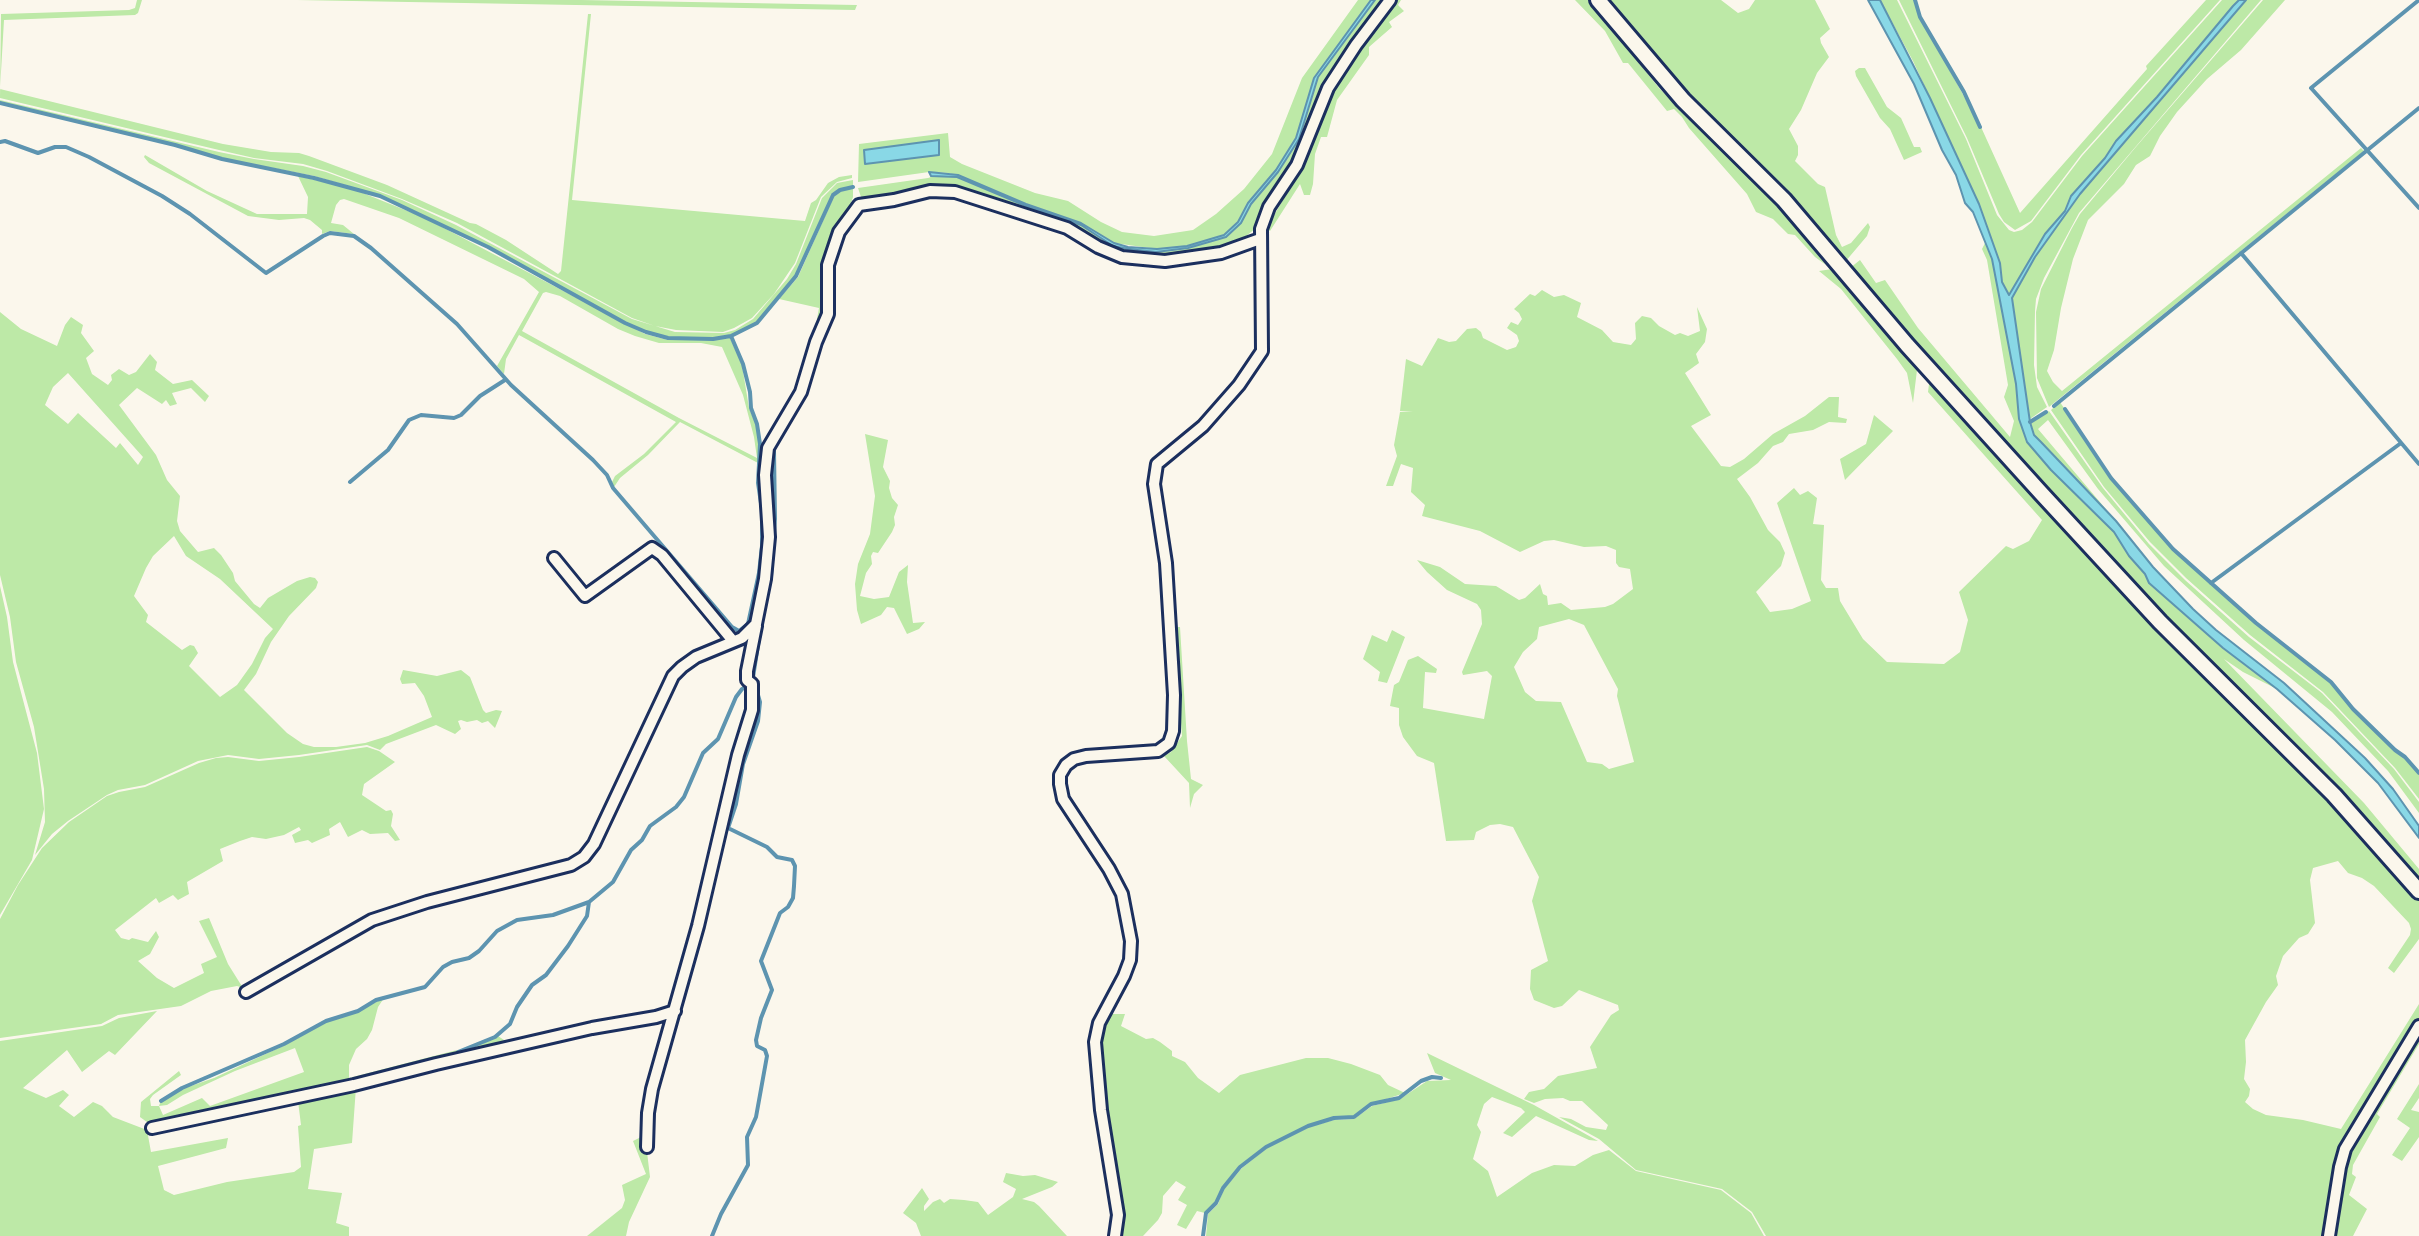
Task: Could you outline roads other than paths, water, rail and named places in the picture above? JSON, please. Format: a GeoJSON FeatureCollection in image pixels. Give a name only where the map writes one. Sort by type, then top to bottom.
{"type":"FeatureCollection","features":[{"type":"Feature","properties":{"kind":"main road"},"geometry":{"type":"LineString","coordinates":[[1598,0],[1683,100],[1784,200],[1907,345],[2160,622],[2334,795],[2419,891]]}},
{"type":"Feature","properties":{"kind":"street"},"geometry":{"type":"LineString","coordinates":[[1115,1236],[1118,1215],[1101,1110],[1095,1042],[1099,1023],[1130,960],[1131,941],[1122,894],[1063,799],[1060,775],[1074,759],[1158,751],[1169,743],[1173,731],[1174,695],[1166,563],[1154,484],[1157,464],[1203,426],[1239,385],[1262,351],[1260,239],[1269,207],[1297,165],[1328,88],[1390,0]]}},
{"type":"Feature","properties":{"kind":"street"},"geometry":{"type":"LineString","coordinates":[[647,1147],[652,1089],[698,926],[738,755],[752,710],[752,684],[747,680],[747,671],[765,579],[769,537],[765,475],[768,448],[801,392],[806,370],[828,314],[828,265],[839,232],[859,205],[930,191],[955,192],[1067,228],[1122,257],[1165,261],[1221,253],[1260,239]]}},
{"type":"Feature","properties":{"kind":"street"},"geometry":{"type":"LineString","coordinates":[[554,558],[585,596],[652,548],[662,555],[733,641]]}},
{"type":"Feature","properties":{"kind":"street"},"geometry":{"type":"LineString","coordinates":[[246,992],[380,916],[571,865],[584,857],[594,844],[673,676],[696,657],[742,638],[756,624]]}},
{"type":"Feature","properties":{"kind":"street"},"geometry":{"type":"LineString","coordinates":[[152,1128],[675,1011]]}},
{"type":"Feature","properties":{"kind":"street"},"geometry":{"type":"LineString","coordinates":[[2329,1236],[2345,1149],[2419,1026]]}},
{"type":"Feature","properties":{"kind":"water"},"geometry":{"type":"Polygon","coordinates":[[[1371,0],[1375,0],[1318,77],[1299,139],[1278,172],[1251,204],[1241,223],[1226,237],[1188,248],[1156,252],[1113,246],[1081,225],[957,177],[931,176],[929,172],[958,175],[1081,223],[1114,243],[1128,247],[1157,249],[1187,246],[1224,235],[1238,222],[1248,203],[1276,170],[1296,138],[1314,78],[1371,0]]]}},
{"type":"Feature","properties":{"kind":"water"},"geometry":{"type":"Polygon","coordinates":[[[1868,0],[1880,0],[1930,98],[1979,204],[2000,263],[2002,282],[2009,295],[2045,234],[2065,211],[2071,196],[2233,6],[2239,0],[2246,0],[2080,194],[2035,257],[2012,298],[2030,422],[2034,435],[2116,521],[2153,567],[2193,609],[2284,683],[2365,758],[2393,789],[2419,826],[2419,838],[2378,783],[2335,740],[2149,583],[2114,532],[2027,442],[2019,419],[2016,384],[1992,259],[1914,84],[1868,0]]]}},
{"type":"Feature","properties":{"kind":"water"},"geometry":{"type":"Polygon","coordinates":[[[939,140],[939,155],[865,164],[864,150],[939,140]]]}},
{"type":"Feature","properties":{"kind":"waterway"},"geometry":{"type":"LineString","coordinates":[[1915,0],[1920,17],[1964,92],[1980,127]]}},
{"type":"Feature","properties":{"kind":"waterway"},"geometry":{"type":"LineString","coordinates":[[2419,0],[2311,88],[2419,208]]}},
{"type":"Feature","properties":{"kind":"waterway"},"geometry":{"type":"LineString","coordinates":[[0,103],[380,196],[488,247],[625,323],[668,338],[713,339],[731,336],[757,323],[796,276],[833,195],[853,187]]}},
{"type":"Feature","properties":{"kind":"waterway"},"geometry":{"type":"LineString","coordinates":[[2054,406],[2419,108]]}},
{"type":"Feature","properties":{"kind":"waterway"},"geometry":{"type":"LineString","coordinates":[[0,142],[38,153],[66,147],[89,157],[190,214],[266,273],[330,233],[354,236],[457,324],[511,385],[593,460],[607,475],[613,488],[732,627],[739,631],[748,624],[759,573],[762,546],[758,483],[760,444]]}},
{"type":"Feature","properties":{"kind":"waterway"},"geometry":{"type":"LineString","coordinates":[[2241,253],[2419,464]]}},
{"type":"Feature","properties":{"kind":"waterway"},"geometry":{"type":"LineString","coordinates":[[731,336],[743,364],[760,444],[774,451],[775,519],[766,600]]}},
{"type":"Feature","properties":{"kind":"waterway"},"geometry":{"type":"LineString","coordinates":[[350,482],[388,450],[409,420],[421,415],[454,418],[505,380]]}},
{"type":"Feature","properties":{"kind":"waterway"},"geometry":{"type":"LineString","coordinates":[[2065,409],[2111,478],[2173,549],[2256,623],[2331,682],[2353,709],[2419,773]]}},
{"type":"Feature","properties":{"kind":"waterway"},"geometry":{"type":"LineString","coordinates":[[2030,422],[2046,412]]}},
{"type":"Feature","properties":{"kind":"waterway"},"geometry":{"type":"LineString","coordinates":[[2211,583],[2401,443]]}},
{"type":"Feature","properties":{"kind":"waterway"},"geometry":{"type":"LineString","coordinates":[[161,1101],[182,1088],[284,1044],[326,1021],[358,1011],[376,1000],[425,987],[443,967],[469,958],[497,931],[517,920],[553,915],[589,902],[613,882],[631,850],[642,840],[650,826],[676,807],[684,797],[703,753],[718,739],[736,697],[742,689],[752,684],[760,632]]}},
{"type":"Feature","properties":{"kind":"waterway"},"geometry":{"type":"LineString","coordinates":[[712,1236],[748,1165],[747,1137],[756,1117],[767,1056],[765,1050],[757,1046],[756,1040],[772,990],[761,961],[780,913],[793,898],[794,886],[795,866],[792,860],[777,857],[767,847],[728,828],[743,764],[758,721],[760,702],[756,688]]}},
{"type":"Feature","properties":{"kind":"waterway"},"geometry":{"type":"LineString","coordinates":[[458,1052],[495,1037],[510,1024],[532,985],[546,975],[568,946],[587,916],[589,902]]}},
{"type":"Feature","properties":{"kind":"waterway"},"geometry":{"type":"LineString","coordinates":[[1203,1236],[1206,1213],[1216,1203],[1223,1188],[1240,1167],[1266,1147],[1308,1126],[1334,1118],[1354,1117],[1371,1104],[1399,1098],[1421,1081],[1441,1078]]}}]}
